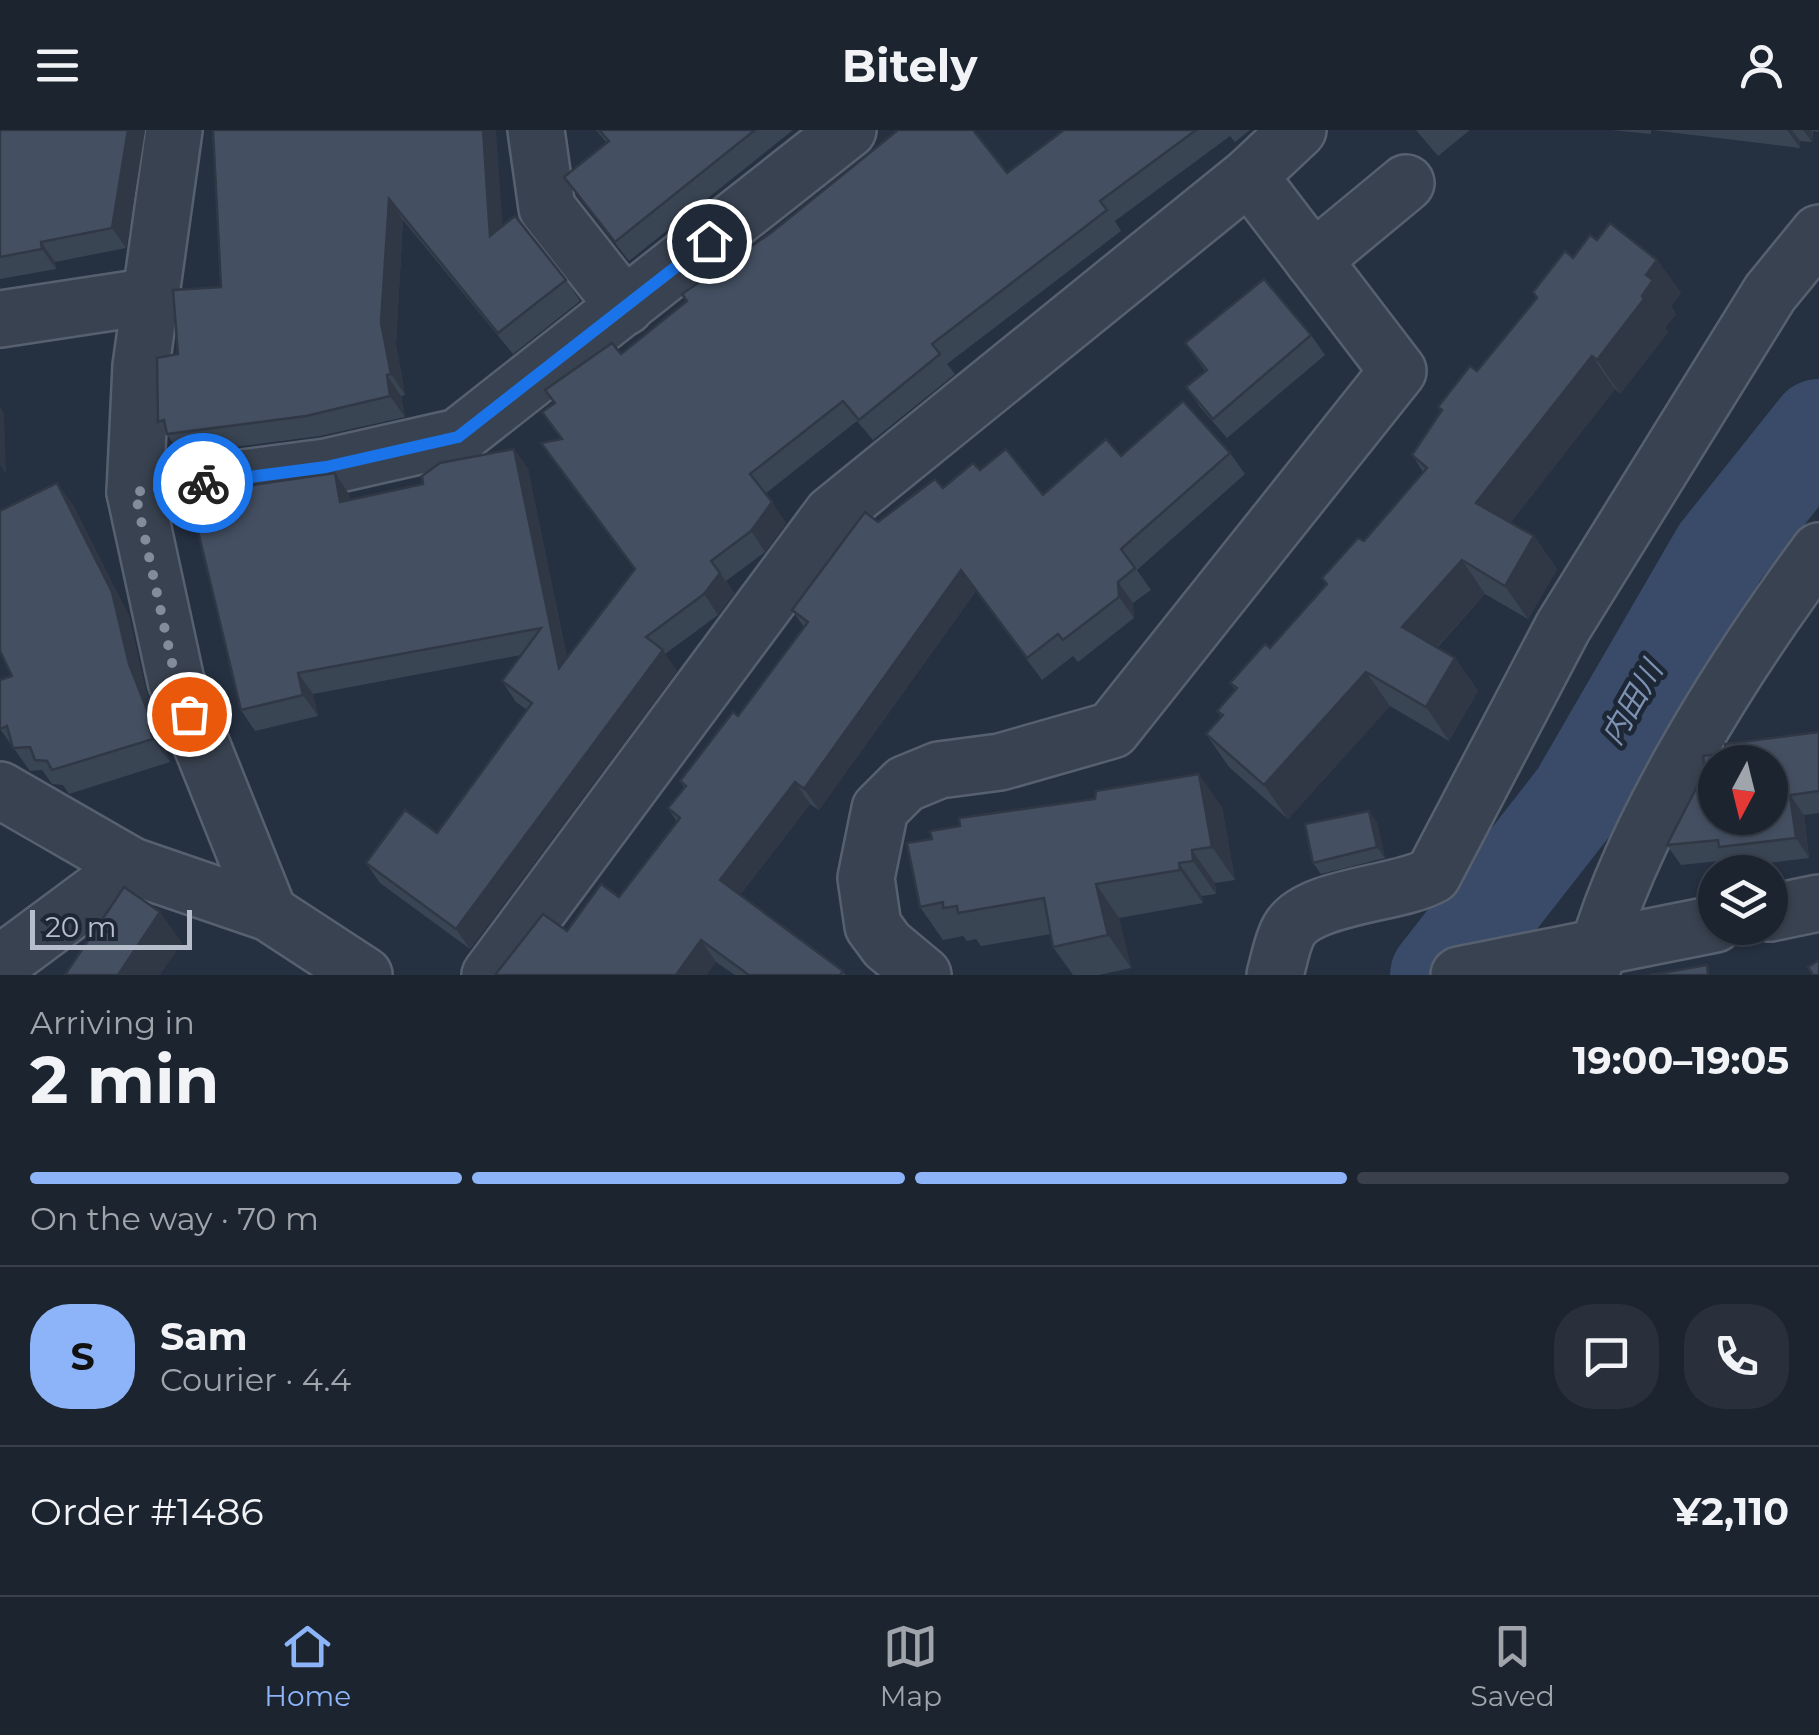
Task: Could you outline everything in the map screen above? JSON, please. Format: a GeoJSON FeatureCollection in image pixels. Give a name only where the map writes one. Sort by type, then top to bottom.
{"type":"FeatureCollection","features":[{"type":"Feature","properties":{"kind":"street"},"geometry":{"type":"LineString","coordinates":[[174,130],[141,366],[135,492],[176,681],[269,914]]}},
{"type":"Feature","properties":{"kind":"street"},"geometry":{"type":"LineString","coordinates":[[536,130],[547,208],[625,307]]}},
{"type":"Feature","properties":{"kind":"street"},"geometry":{"type":"LineString","coordinates":[[135,492],[326,467],[458,437],[848,130]]}},
{"type":"Feature","properties":{"kind":"street"},"geometry":{"type":"LineString","coordinates":[[490,975],[832,514],[1249,176],[1298,130]]}},
{"type":"Feature","properties":{"kind":"street"},"geometry":{"type":"LineString","coordinates":[[923,975],[886,946],[873,926],[866,878],[880,809],[905,784],[939,770],[1000,762],[1112,730],[1398,371],[1249,176]]}},
{"type":"Feature","properties":{"kind":"street"},"geometry":{"type":"LineString","coordinates":[[1313,260],[1406,183]]}},
{"type":"Feature","properties":{"kind":"street"},"geometry":{"type":"LineString","coordinates":[[1276,975],[1289,927],[1317,909],[1414,886],[1433,875],[1563,627],[1770,293],[1819,232]]}},
{"type":"Feature","properties":{"kind":"street"},"geometry":{"type":"LineString","coordinates":[[0,318],[152,296]]}},
{"type":"Feature","properties":{"kind":"street"},"geometry":{"type":"LineString","coordinates":[[1594,961],[1643,834],[1727,690],[1819,550]]}},
{"type":"Feature","properties":{"kind":"street"},"geometry":{"type":"LineString","coordinates":[[0,790],[132,866],[269,914],[364,975]]}},
{"type":"Feature","properties":{"kind":"street"},"geometry":{"type":"LineString","coordinates":[[0,964],[132,866]]}},
{"type":"Feature","properties":{"kind":"street"},"geometry":{"type":"LineString","coordinates":[[1788,909],[1819,903]]}},
{"type":"Feature","properties":{"kind":"street"},"geometry":{"type":"LineString","coordinates":[[1458,975],[1594,961],[1698,929]]}},
{"type":"Feature","properties":{"kind":"building"},"geometry":{"type":"Polygon","coordinates":[[[0,130],[128,130],[112,228],[41,242],[42,249],[0,257],[0,130]]]}},
{"type":"Feature","properties":{"kind":"building"},"geometry":{"type":"Polygon","coordinates":[[[213,130],[483,130],[490,236],[515,216],[566,280],[498,333],[389,199],[381,323],[391,374],[387,375],[390,396],[306,416],[167,434],[164,420],[158,422],[157,358],[178,354],[173,290],[221,287],[213,130]]]}},
{"type":"Feature","properties":{"kind":"building"},"geometry":{"type":"Polygon","coordinates":[[[599,130],[755,130],[615,242],[564,177],[609,141],[599,130]]]}},
{"type":"Feature","properties":{"kind":"building"},"geometry":{"type":"Polygon","coordinates":[[[898,130],[973,130],[1007,173],[1064,130],[1196,130],[1100,201],[1107,210],[932,344],[940,354],[859,420],[843,401],[750,474],[772,502],[751,531],[711,561],[720,573],[704,594],[646,637],[663,650],[456,929],[366,863],[405,810],[437,833],[532,703],[502,681],[541,628],[298,673],[303,695],[241,710],[189,494],[335,473],[340,502],[423,484],[422,476],[440,463],[514,449],[559,668],[635,569],[541,443],[562,439],[542,412],[555,403],[545,390],[612,343],[621,354],[687,301],[682,294],[772,232],[898,130]]]}},
{"type":"Feature","properties":{"kind":"building"},"geometry":{"type":"Polygon","coordinates":[[[1610,223],[1657,260],[1646,275],[1653,280],[1642,296],[1644,299],[1597,360],[1592,356],[1476,503],[1534,536],[1505,586],[1462,560],[1402,627],[1455,658],[1426,707],[1366,672],[1264,785],[1206,734],[1223,715],[1217,711],[1237,688],[1230,683],[1265,644],[1270,648],[1327,584],[1322,578],[1358,538],[1364,541],[1427,468],[1412,455],[1442,410],[1438,407],[1470,366],[1477,371],[1537,298],[1533,292],[1565,251],[1573,258],[1590,235],[1597,240],[1610,223]]]}},
{"type":"Feature","properties":{"kind":"building"},"geometry":{"type":"Polygon","coordinates":[[[1264,279],[1311,335],[1213,419],[1186,387],[1207,370],[1185,343],[1264,279]]]}},
{"type":"Feature","properties":{"kind":"building"},"geometry":{"type":"Polygon","coordinates":[[[1183,401],[1230,453],[1121,549],[1135,568],[1118,582],[1119,597],[1063,640],[1058,634],[1027,658],[961,570],[804,789],[795,782],[720,880],[843,971],[840,975],[749,975],[701,940],[676,975],[495,975],[543,914],[567,931],[601,884],[619,897],[680,818],[668,808],[686,786],[680,781],[733,712],[738,716],[808,622],[792,610],[865,512],[878,522],[935,479],[943,488],[973,463],[980,470],[1006,449],[1043,495],[1106,439],[1121,456],[1183,401]]]}},
{"type":"Feature","properties":{"kind":"building"},"geometry":{"type":"Polygon","coordinates":[[[57,483],[112,592],[129,664],[153,725],[149,726],[153,739],[52,770],[47,761],[35,760],[30,747],[13,748],[7,726],[0,729],[0,680],[12,676],[0,651],[0,511],[57,483]]]}},
{"type":"Feature","properties":{"kind":"building"},"geometry":{"type":"Polygon","coordinates":[[[1819,732],[1819,791],[1790,795],[1796,838],[1719,847],[1718,840],[1667,845],[1698,785],[1698,835],[1788,835],[1788,745],[1725,745],[1819,732]]]}},
{"type":"Feature","properties":{"kind":"building"},"geometry":{"type":"Polygon","coordinates":[[[1199,774],[1212,847],[1192,850],[1193,861],[1179,863],[1180,870],[1096,884],[1108,935],[1053,947],[1044,898],[958,913],[957,906],[943,908],[943,902],[920,907],[907,843],[932,839],[930,831],[960,826],[959,818],[1095,799],[1096,791],[1199,774]]]}},
{"type":"Feature","properties":{"kind":"building"},"geometry":{"type":"Polygon","coordinates":[[[1369,811],[1377,847],[1313,863],[1305,824],[1369,811]]]}},
{"type":"Feature","properties":{"kind":"building"},"geometry":{"type":"Polygon","coordinates":[[[124,887],[160,912],[118,975],[65,975],[124,887]]]}},
{"type":"Feature","properties":{"kind":"building"},"geometry":{"type":"Polygon","coordinates":[[[1819,960],[1819,975],[1813,975],[1808,967],[1819,960]]]}},
{"type":"Feature","properties":{"kind":"building"},"geometry":{"type":"Polygon","coordinates":[[[1707,965],[1708,975],[1650,975],[1707,965]]]}},
{"type":"Feature","properties":{"kind":"waterway","name":"内田川"},"geometry":{"type":"LineString","coordinates":[[1439,975],[1578,797],[1720,552],[1819,428]]}},
{"type":"Feature","properties":{"kind":"way so far"},"geometry":{"type":"LineString","coordinates":[[189,714],[176,681],[135,492],[203,483]]}},
{"type":"Feature","properties":{"kind":"route"},"geometry":{"type":"LineString","coordinates":[[203,483],[326,467],[458,437],[709,241]]}}]}
